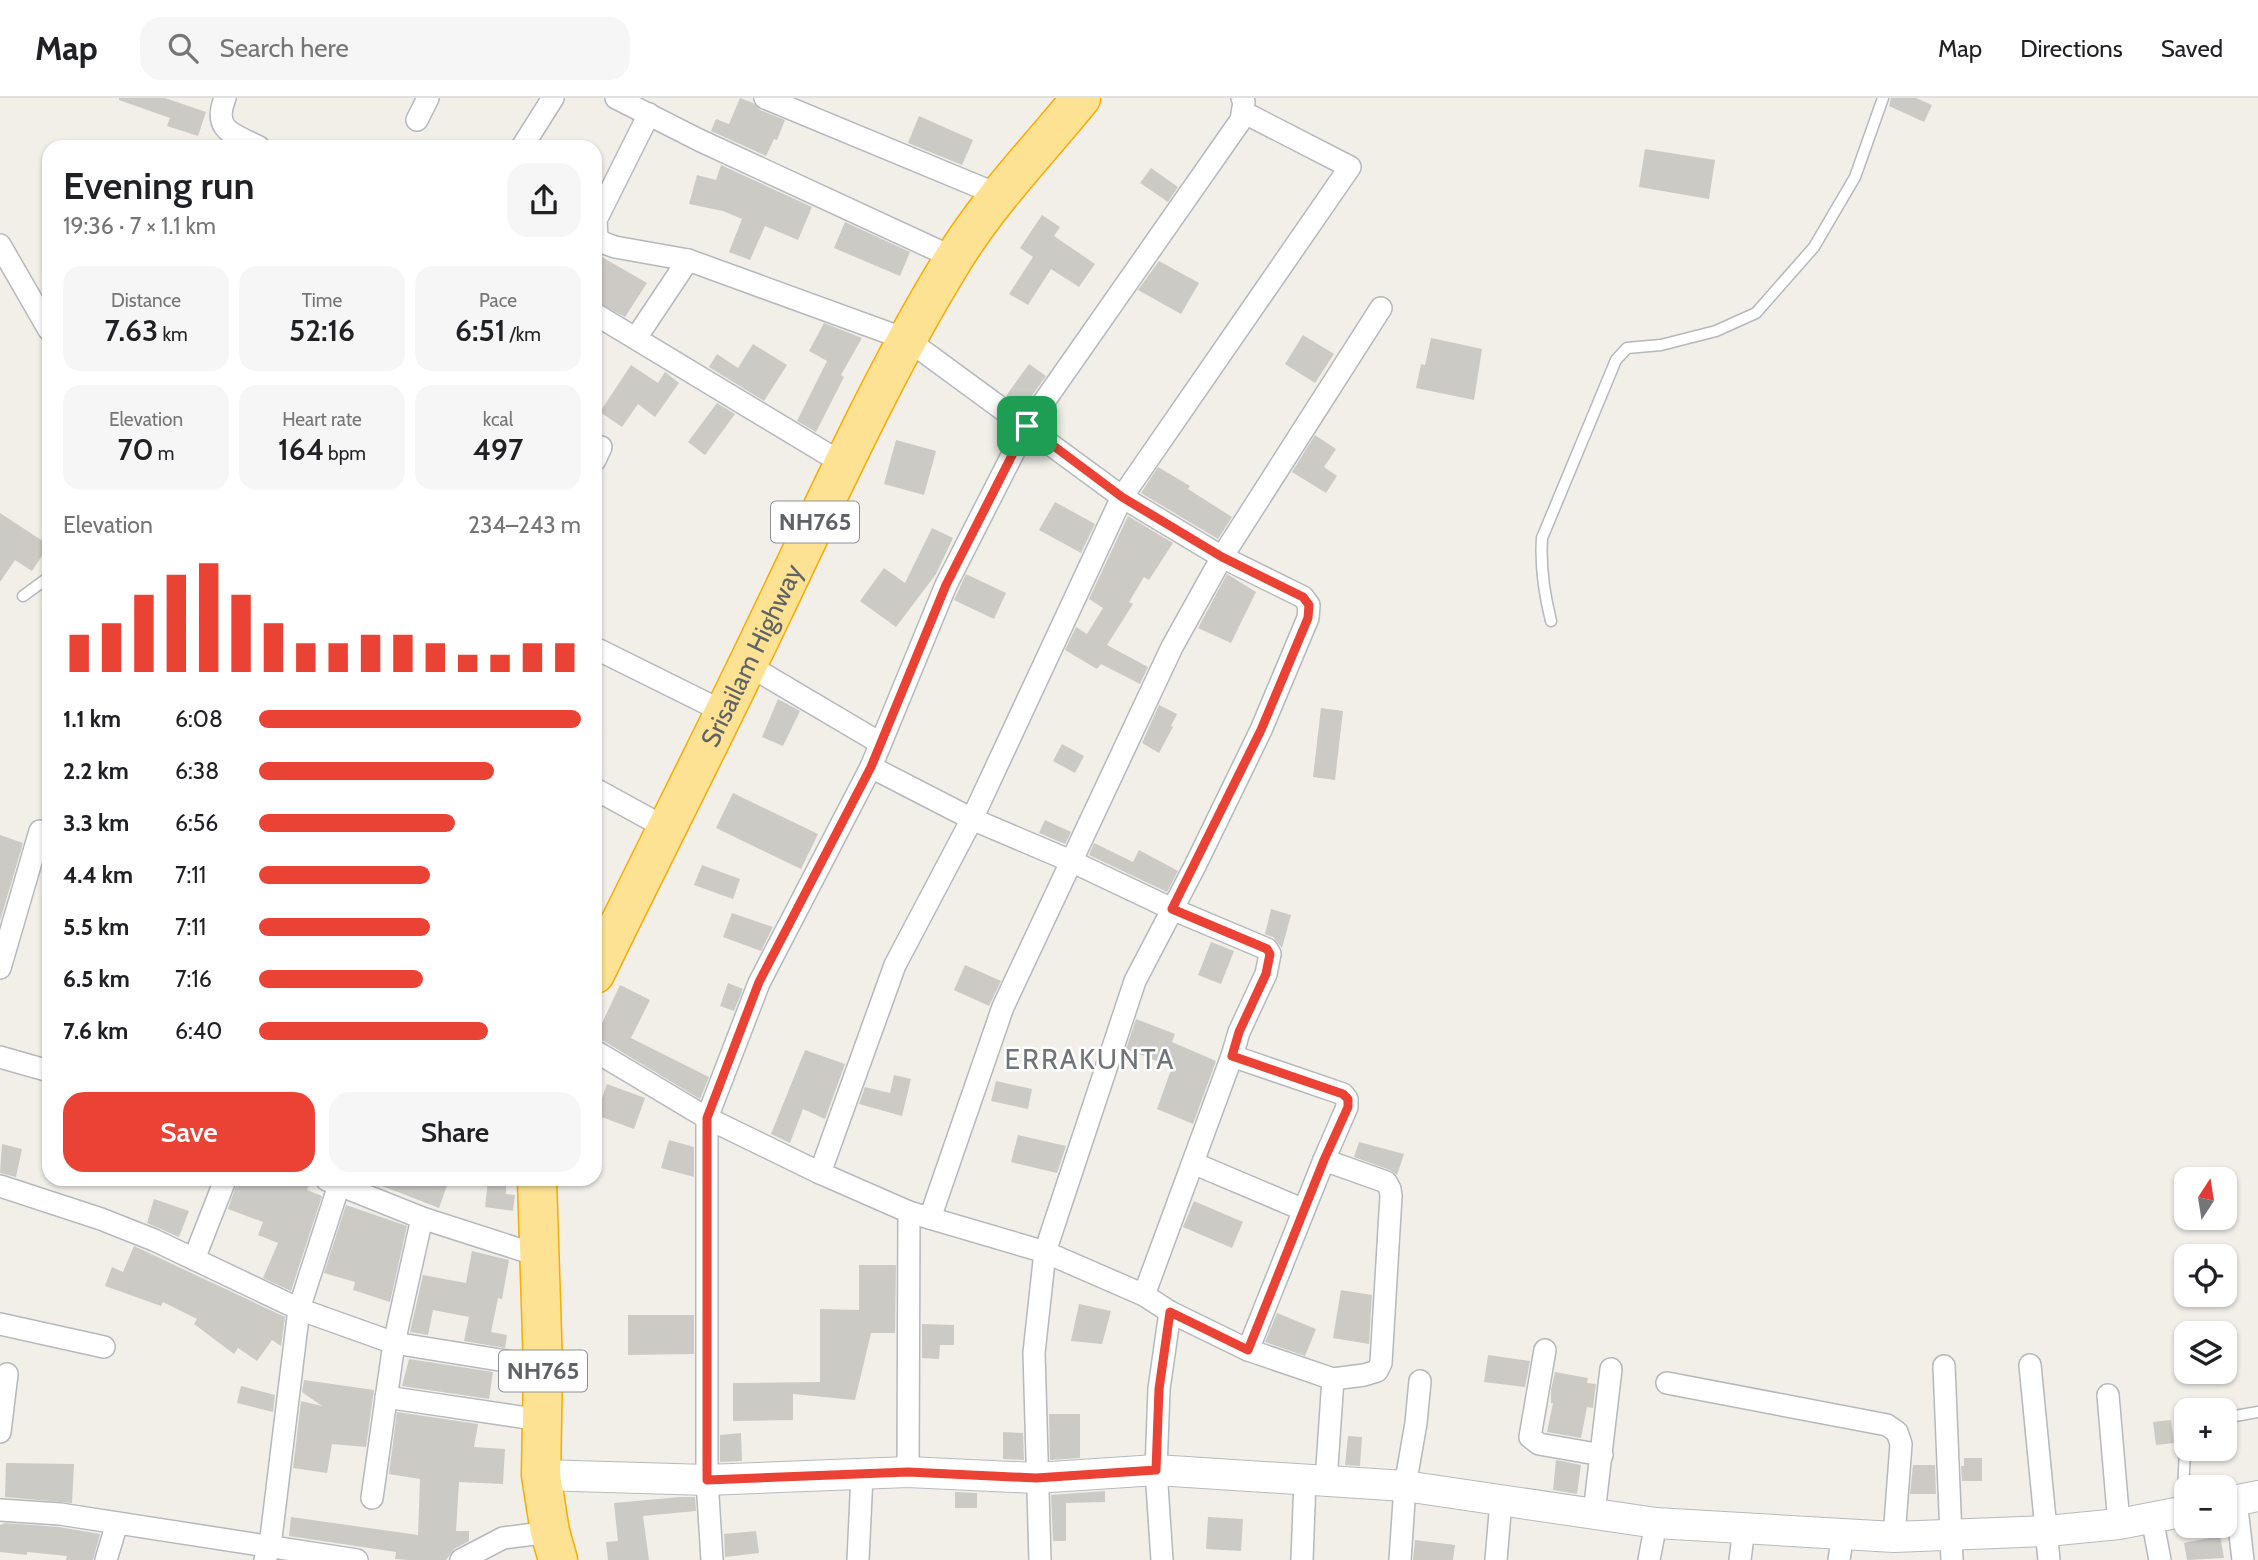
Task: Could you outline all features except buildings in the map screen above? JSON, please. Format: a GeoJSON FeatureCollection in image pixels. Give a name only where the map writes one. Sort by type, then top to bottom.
{"type":"FeatureCollection","features":[{"type":"Feature","properties":{"kind":"highway","name":"Srisailam Highway"},"geometry":{"type":"LineString","coordinates":[[602,960],[748,665],[842,463],[908,340],[954,258],[999,195],[1081,98]]}},
{"type":"Feature","properties":{"kind":"highway","name":"NH765"},"geometry":{"type":"LineString","coordinates":[[537,1186],[543,1367],[541,1475],[554,1546]]}},
{"type":"Feature","properties":{"kind":"street"},"geometry":{"type":"LineString","coordinates":[[225,98],[219,112],[221,122],[227,130],[246,140]]}},
{"type":"Feature","properties":{"kind":"street"},"geometry":{"type":"LineString","coordinates":[[416,120],[428,98]]}},
{"type":"Feature","properties":{"kind":"street"},"geometry":{"type":"LineString","coordinates":[[526,140],[553,98]]}},
{"type":"Feature","properties":{"kind":"street"},"geometry":{"type":"LineString","coordinates":[[617,98],[699,140],[954,258]]}},
{"type":"Feature","properties":{"kind":"street"},"geometry":{"type":"LineString","coordinates":[[765,98],[999,195]]}},
{"type":"Feature","properties":{"kind":"street"},"geometry":{"type":"LineString","coordinates":[[712,1560],[707,1480],[707,1118],[759,982],[871,767],[946,585],[1027,426],[1241,120],[1243,105],[1350,167],[1122,497],[972,819],[895,965],[820,1173]]}},
{"type":"Feature","properties":{"kind":"street"},"geometry":{"type":"LineString","coordinates":[[602,207],[649,114]]}},
{"type":"Feature","properties":{"kind":"street"},"geometry":{"type":"LineString","coordinates":[[602,242],[615,247],[688,260],[908,340],[1122,497],[1222,557],[1303,597],[1309,605],[1309,611],[1261,730],[1135,981],[1045,1252],[1034,1353],[1040,1560]]}},
{"type":"Feature","properties":{"kind":"street"},"geometry":{"type":"LineString","coordinates":[[0,245],[42,318]]}},
{"type":"Feature","properties":{"kind":"street"},"geometry":{"type":"LineString","coordinates":[[636,338],[688,260]]}},
{"type":"Feature","properties":{"kind":"street"},"geometry":{"type":"LineString","coordinates":[[908,1472],[920,1215],[1003,1007],[1172,647],[1222,557],[1381,308]]}},
{"type":"Feature","properties":{"kind":"street"},"geometry":{"type":"LineString","coordinates":[[602,318],[842,463]]}},
{"type":"Feature","properties":{"kind":"street"},"geometry":{"type":"LineString","coordinates":[[602,651],[724,712]]}},
{"type":"Feature","properties":{"kind":"street"},"geometry":{"type":"LineString","coordinates":[[748,665],[880,743]]}},
{"type":"Feature","properties":{"kind":"street"},"geometry":{"type":"LineString","coordinates":[[871,767],[972,819],[1267,949],[1270,954],[1266,974],[1239,1032],[1144,1295]]}},
{"type":"Feature","properties":{"kind":"street"},"geometry":{"type":"LineString","coordinates":[[602,793],[666,828]]}},
{"type":"Feature","properties":{"kind":"street"},"geometry":{"type":"LineString","coordinates":[[0,968],[40,831],[42,832]]}},
{"type":"Feature","properties":{"kind":"street"},"geometry":{"type":"LineString","coordinates":[[602,1055],[707,1118],[820,1173],[920,1215],[1045,1252],[1144,1295],[1170,1312],[1248,1350],[1333,1379],[1364,1376],[1377,1371],[1381,1363],[1390,1188],[1386,1182],[1324,1160]]}},
{"type":"Feature","properties":{"kind":"street"},"geometry":{"type":"LineString","coordinates":[[0,1056],[42,1069]]}},
{"type":"Feature","properties":{"kind":"street"},"geometry":{"type":"LineString","coordinates":[[1232,1056],[1343,1094],[1348,1099],[1348,1107],[1248,1350]]}},
{"type":"Feature","properties":{"kind":"street"},"geometry":{"type":"LineString","coordinates":[[1193,1163],[1304,1210]]}},
{"type":"Feature","properties":{"kind":"street"},"geometry":{"type":"LineString","coordinates":[[0,1186],[101,1219],[154,1240],[299,1309],[394,1343],[543,1367]]}},
{"type":"Feature","properties":{"kind":"street"},"geometry":{"type":"LineString","coordinates":[[194,1259],[223,1186]]}},
{"type":"Feature","properties":{"kind":"street"},"geometry":{"type":"LineString","coordinates":[[268,1553],[299,1309],[331,1186]]}},
{"type":"Feature","properties":{"kind":"street"},"geometry":{"type":"LineString","coordinates":[[342,1186],[422,1218],[540,1256]]}},
{"type":"Feature","properties":{"kind":"street"},"geometry":{"type":"LineString","coordinates":[[372,1498],[394,1343],[422,1218]]}},
{"type":"Feature","properties":{"kind":"street"},"geometry":{"type":"LineString","coordinates":[[1162,1560],[1156,1470],[1159,1389],[1170,1312]]}},
{"type":"Feature","properties":{"kind":"street"},"geometry":{"type":"LineString","coordinates":[[0,1324],[104,1347]]}},
{"type":"Feature","properties":{"kind":"street"},"geometry":{"type":"LineString","coordinates":[[1545,1350],[1530,1437],[1539,1444],[1602,1455]]}},
{"type":"Feature","properties":{"kind":"street"},"geometry":{"type":"LineString","coordinates":[[1944,1366],[1951,1548]]}},
{"type":"Feature","properties":{"kind":"street"},"geometry":{"type":"LineString","coordinates":[[2029,1366],[2048,1545]]}},
{"type":"Feature","properties":{"kind":"street"},"geometry":{"type":"LineString","coordinates":[[1594,1513],[1611,1369]]}},
{"type":"Feature","properties":{"kind":"street"},"geometry":{"type":"LineString","coordinates":[[0,1432],[7,1374]]}},
{"type":"Feature","properties":{"kind":"street"},"geometry":{"type":"LineString","coordinates":[[1302,1560],[1333,1379]]}},
{"type":"Feature","properties":{"kind":"street"},"geometry":{"type":"LineString","coordinates":[[1400,1560],[1405,1486],[1420,1381]]}},
{"type":"Feature","properties":{"kind":"street"},"geometry":{"type":"LineString","coordinates":[[1667,1383],[1887,1425],[1897,1432],[1901,1444],[1894,1537]]}},
{"type":"Feature","properties":{"kind":"street"},"geometry":{"type":"LineString","coordinates":[[2108,1395],[2119,1524]]}},
{"type":"Feature","properties":{"kind":"street"},"geometry":{"type":"LineString","coordinates":[[386,1397],[541,1420]]}},
{"type":"Feature","properties":{"kind":"street"},"geometry":{"type":"LineString","coordinates":[[541,1475],[707,1480],[908,1472],[1036,1478],[1156,1470],[1405,1486],[1656,1522],[1744,1528],[1841,1547],[1894,1537],[1951,1548],[2048,1545],[2119,1524],[2174,1513]]}},
{"type":"Feature","properties":{"kind":"street"},"geometry":{"type":"LineString","coordinates":[[858,1560],[862,1475]]}},
{"type":"Feature","properties":{"kind":"street"},"geometry":{"type":"LineString","coordinates":[[2240,1500],[2243,1560]]}},
{"type":"Feature","properties":{"kind":"street"},"geometry":{"type":"LineString","coordinates":[[1496,1560],[1501,1501]]}},
{"type":"Feature","properties":{"kind":"street"},"geometry":{"type":"LineString","coordinates":[[0,1510],[60,1514],[117,1523],[268,1553],[358,1560]]}},
{"type":"Feature","properties":{"kind":"street"},"geometry":{"type":"LineString","coordinates":[[2152,1518],[2160,1560]]}},
{"type":"Feature","properties":{"kind":"street"},"geometry":{"type":"LineString","coordinates":[[1650,1560],[1656,1522]]}},
{"type":"Feature","properties":{"kind":"street"},"geometry":{"type":"LineString","coordinates":[[106,1560],[117,1523]]}},
{"type":"Feature","properties":{"kind":"street"},"geometry":{"type":"LineString","coordinates":[[1740,1560],[1744,1528]]}},
{"type":"Feature","properties":{"kind":"street"},"geometry":{"type":"LineString","coordinates":[[461,1560],[503,1538],[554,1546]]}},
{"type":"Feature","properties":{"kind":"lane"},"geometry":{"type":"LineString","coordinates":[[1551,621],[1543,588],[1542,538],[1616,360],[1628,348],[1661,345],[1716,331],[1756,313],[1814,247],[1842,201],[1855,177],[1882,98]]}},
{"type":"Feature","properties":{"kind":"lane"},"geometry":{"type":"LineString","coordinates":[[23,596],[42,582]]}},
{"type":"Feature","properties":{"kind":"lane"},"geometry":{"type":"LineString","coordinates":[[2237,1416],[2258,1412]]}},
{"type":"Feature","properties":{"kind":"district","name":"ERRAKUNTA"},"geometry":{"type":"Point","coordinates":[1090,1059]}},
{"type":"Feature","properties":{"kind":"route"},"geometry":{"type":"LineString","coordinates":[[1027,426],[1122,497],[1222,557],[1303,597],[1309,605],[1308,618],[1261,730],[1172,909],[1267,949],[1270,954],[1266,974],[1239,1032],[1232,1056],[1343,1094],[1348,1099],[1348,1107],[1248,1350],[1170,1312],[1159,1389],[1156,1470],[1036,1478],[908,1472],[707,1480],[707,1118],[759,982],[871,767],[946,585],[1027,426]]}}]}
